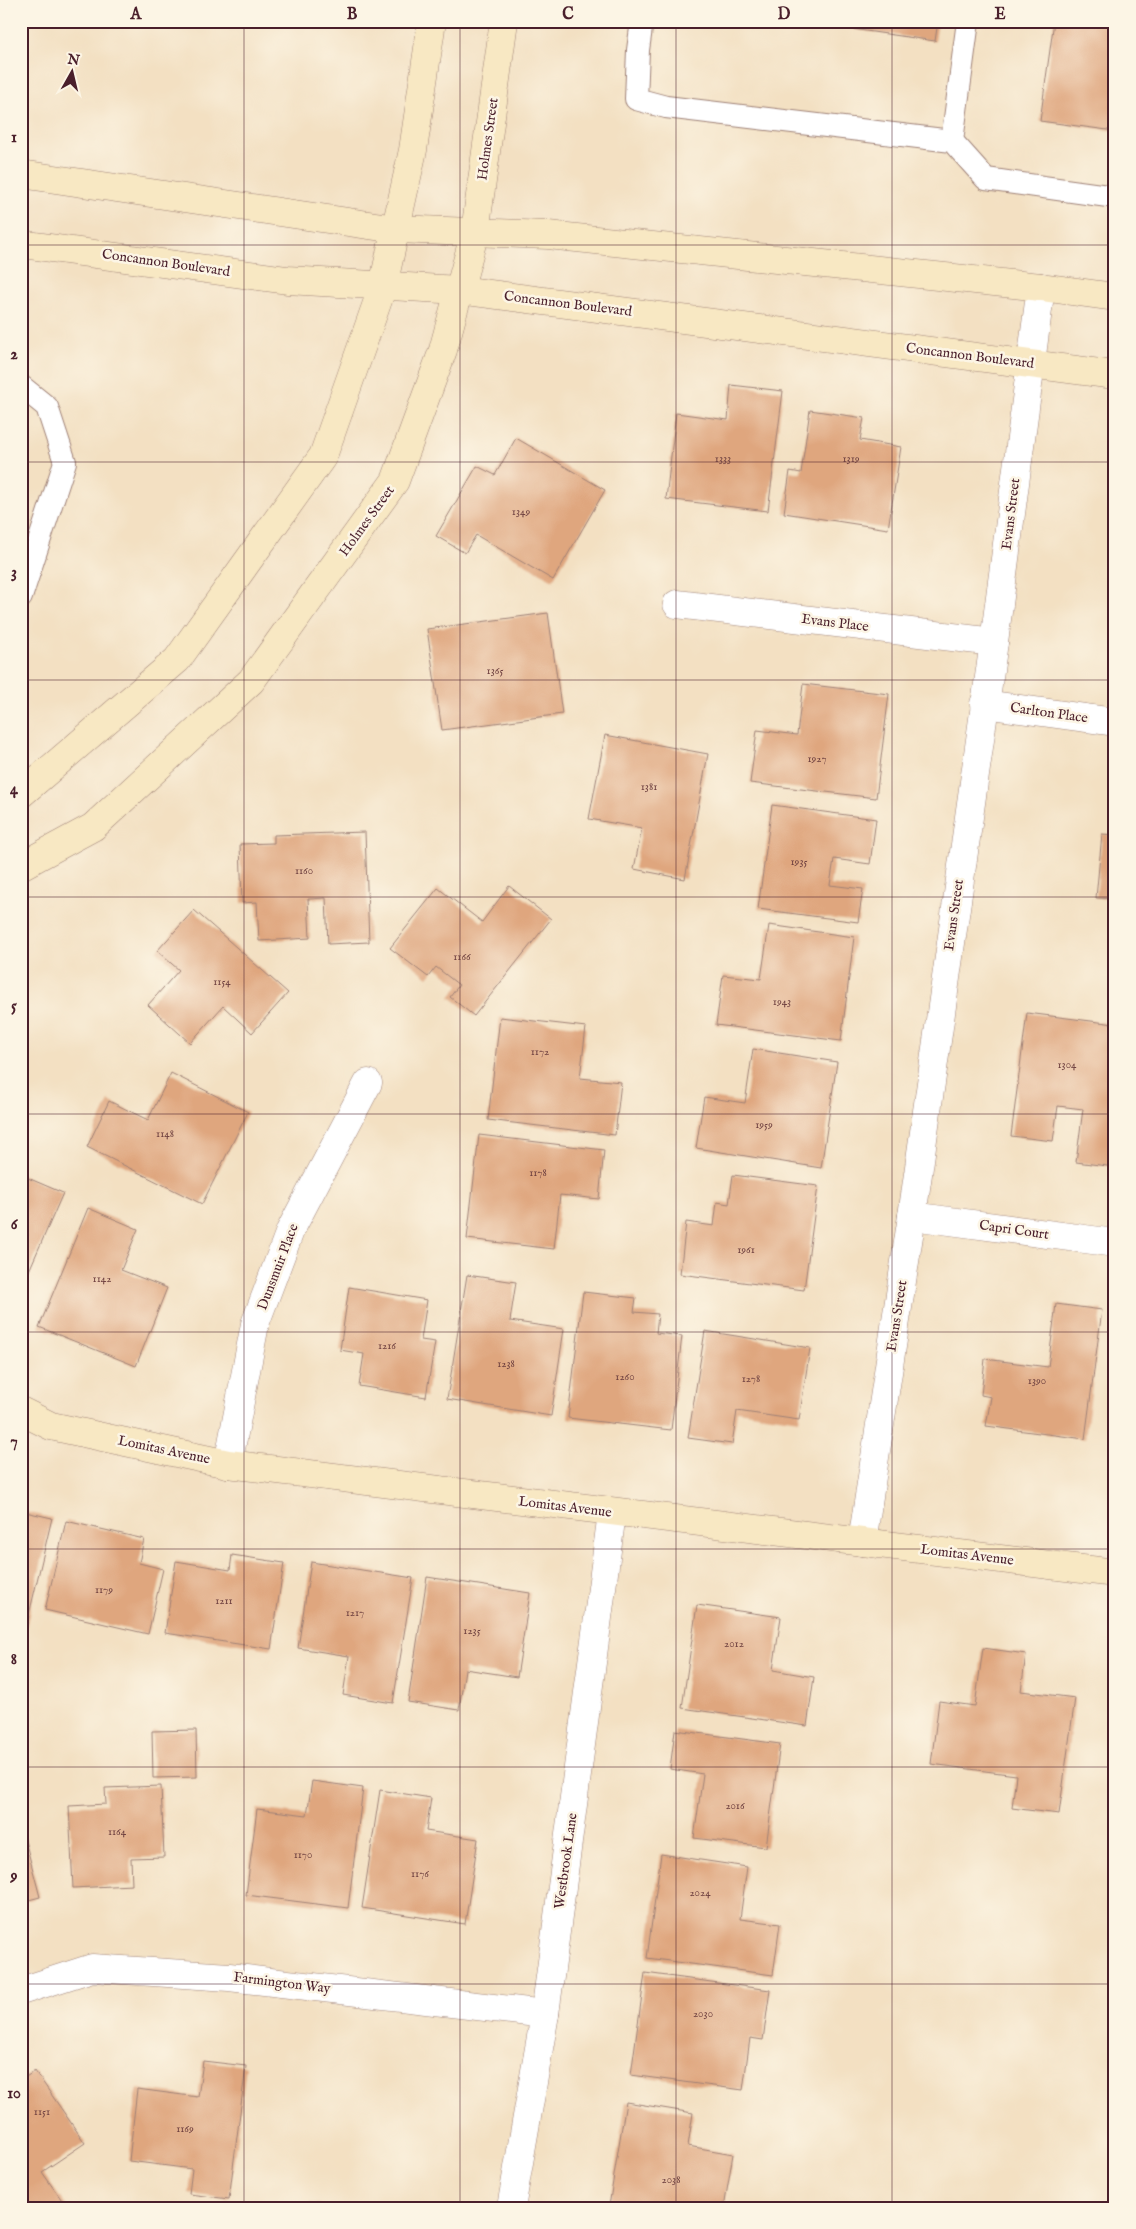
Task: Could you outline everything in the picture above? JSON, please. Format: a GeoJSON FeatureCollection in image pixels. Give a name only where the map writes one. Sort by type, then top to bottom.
{"type":"FeatureCollection","features":[{"type":"Feature","properties":{"kind":"main road"},"geometry":{"type":"LineString","coordinates":[[21,794],[177,660],[323,456],[383,286],[413,150],[432,21]]}},
{"type":"Feature","properties":{"kind":"main road","name":"Holmes Street"},"geometry":{"type":"LineString","coordinates":[[21,866],[93,827],[251,681],[396,481],[443,350],[475,232],[504,21]]}},
{"type":"Feature","properties":{"kind":"main road"},"geometry":{"type":"LineString","coordinates":[[21,174],[396,229],[548,236],[1041,287],[1115,297]]}},
{"type":"Feature","properties":{"kind":"main road","name":"Concannon Boulevard"},"geometry":{"type":"LineString","coordinates":[[21,244],[287,280],[459,290],[1115,376]]}},
{"type":"Feature","properties":{"kind":"main road","name":"Lomitas Avenue"},"geometry":{"type":"LineString","coordinates":[[21,1411],[51,1426],[228,1464],[612,1513],[1115,1573]]}},
{"type":"Feature","properties":{"kind":"street","name":"Evans Street"},"geometry":{"type":"LineString","coordinates":[[862,1542],[912,1216],[994,642],[1041,287]]}},
{"type":"Feature","properties":{"kind":"street","name":"Evans Place"},"geometry":{"type":"LineString","coordinates":[[677,604],[994,642]]}},
{"type":"Feature","properties":{"kind":"street","name":"Carlton Place"},"geometry":{"type":"LineString","coordinates":[[984,704],[1115,722]]}},
{"type":"Feature","properties":{"kind":"street","name":"Dunsmuir Place"},"geometry":{"type":"LineString","coordinates":[[228,1464],[255,1324],[290,1231],[368,1084]]}},
{"type":"Feature","properties":{"kind":"street","name":"Capri Court"},"geometry":{"type":"LineString","coordinates":[[912,1216],[1115,1243]]}},
{"type":"Feature","properties":{"kind":"street","name":"Westbrook Lane"},"geometry":{"type":"LineString","coordinates":[[510,2208],[545,2014],[612,1513]]}},
{"type":"Feature","properties":{"kind":"street","name":"Farmington Way"},"geometry":{"type":"LineString","coordinates":[[21,1991],[92,1968],[229,1977],[545,2014]]}},
{"type":"Feature","properties":{"kind":"lane"},"geometry":{"type":"LineString","coordinates":[[642,21],[638,50],[636,99],[666,106],[952,142],[986,179],[1115,197]]}},
{"type":"Feature","properties":{"kind":"lane"},"geometry":{"type":"LineString","coordinates":[[952,142],[968,21]]}},
{"type":"Feature","properties":{"kind":"lane"},"geometry":{"type":"LineString","coordinates":[[21,386],[47,407],[65,462],[21,597]]}},
{"type":"Feature","properties":{"kind":"building"},"geometry":{"type":"Polygon","coordinates":[[[797,21],[938,21],[935,41],[797,21]]]}},
{"type":"Feature","properties":{"kind":"building"},"geometry":{"type":"Polygon","coordinates":[[[1054,21],[1115,21],[1115,131],[1040,121],[1054,21]]]}},
{"type":"Feature","properties":{"kind":"building"},"geometry":{"type":"Polygon","coordinates":[[[731,385],[783,391],[768,511],[666,499],[676,413],[728,420],[731,385]]]}},
{"type":"Feature","properties":{"kind":"building"},"geometry":{"type":"Polygon","coordinates":[[[810,410],[864,418],[860,440],[901,447],[888,529],[784,513],[790,471],[801,473],[810,410]]]}},
{"type":"Feature","properties":{"kind":"building"},"geometry":{"type":"Polygon","coordinates":[[[516,438],[605,490],[553,580],[476,535],[465,553],[436,536],[477,466],[495,475],[516,438]]]}},
{"type":"Feature","properties":{"kind":"building"},"geometry":{"type":"Polygon","coordinates":[[[548,613],[562,714],[442,730],[427,629],[548,613]]]}},
{"type":"Feature","properties":{"kind":"building"},"geometry":{"type":"Polygon","coordinates":[[[803,684],[889,694],[876,798],[750,783],[757,730],[797,735],[803,684]]]}},
{"type":"Feature","properties":{"kind":"building"},"geometry":{"type":"Polygon","coordinates":[[[605,735],[708,754],[685,879],[634,869],[642,828],[589,819],[605,735]]]}},
{"type":"Feature","properties":{"kind":"building"},"geometry":{"type":"Polygon","coordinates":[[[772,805],[876,819],[870,864],[834,859],[830,885],[863,889],[858,922],[758,909],[772,805]]]}},
{"type":"Feature","properties":{"kind":"building"},"geometry":{"type":"Polygon","coordinates":[[[365,832],[369,942],[328,944],[326,898],[308,899],[310,938],[259,941],[257,902],[242,903],[240,844],[274,843],[274,835],[365,832]]]}},
{"type":"Feature","properties":{"kind":"building"},"geometry":{"type":"Polygon","coordinates":[[[1102,834],[1115,835],[1115,899],[1096,898],[1102,834]]]}},
{"type":"Feature","properties":{"kind":"building"},"geometry":{"type":"Polygon","coordinates":[[[509,886],[551,919],[474,1016],[450,997],[459,985],[436,967],[428,977],[390,948],[438,888],[482,922],[509,886]]]}},
{"type":"Feature","properties":{"kind":"building"},"geometry":{"type":"Polygon","coordinates":[[[194,910],[288,993],[252,1033],[223,1006],[190,1043],[148,1005],[179,970],[157,951],[194,910]]]}},
{"type":"Feature","properties":{"kind":"building"},"geometry":{"type":"Polygon","coordinates":[[[769,925],[854,937],[841,1041],[716,1025],[723,975],[761,979],[769,925]]]}},
{"type":"Feature","properties":{"kind":"building"},"geometry":{"type":"Polygon","coordinates":[[[1027,1013],[1115,1024],[1115,1167],[1076,1162],[1083,1109],[1058,1106],[1053,1141],[1011,1136],[1027,1013]]]}},
{"type":"Feature","properties":{"kind":"building"},"geometry":{"type":"Polygon","coordinates":[[[500,1017],[586,1027],[580,1078],[621,1082],[615,1135],[488,1120],[500,1017]]]}},
{"type":"Feature","properties":{"kind":"building"},"geometry":{"type":"Polygon","coordinates":[[[753,1049],[837,1062],[821,1168],[696,1148],[704,1097],[745,1103],[753,1049]]]}},
{"type":"Feature","properties":{"kind":"building"},"geometry":{"type":"Polygon","coordinates":[[[171,1073],[248,1112],[202,1204],[87,1147],[109,1101],[148,1120],[171,1073]]]}},
{"type":"Feature","properties":{"kind":"building"},"geometry":{"type":"Polygon","coordinates":[[[479,1135],[604,1150],[599,1199],[560,1195],[554,1249],[467,1239],[479,1135]]]}},
{"type":"Feature","properties":{"kind":"building"},"geometry":{"type":"Polygon","coordinates":[[[21,1175],[63,1193],[21,1289],[21,1175]]]}},
{"type":"Feature","properties":{"kind":"building"},"geometry":{"type":"Polygon","coordinates":[[[733,1175],[818,1186],[804,1290],[680,1274],[686,1222],[714,1226],[717,1202],[729,1204],[733,1175]]]}},
{"type":"Feature","properties":{"kind":"building"},"geometry":{"type":"Polygon","coordinates":[[[88,1208],[138,1229],[121,1270],[167,1288],[136,1366],[39,1327],[88,1208]]]}},
{"type":"Feature","properties":{"kind":"building"},"geometry":{"type":"Polygon","coordinates":[[[467,1275],[516,1282],[510,1321],[564,1329],[551,1416],[447,1399],[467,1275]]]}},
{"type":"Feature","properties":{"kind":"building"},"geometry":{"type":"Polygon","coordinates":[[[349,1287],[427,1300],[421,1340],[435,1342],[426,1397],[359,1386],[364,1354],[340,1350],[349,1287]]]}},
{"type":"Feature","properties":{"kind":"building"},"geometry":{"type":"Polygon","coordinates":[[[583,1292],[636,1298],[634,1312],[658,1314],[656,1333],[682,1336],[671,1430],[568,1418],[583,1292]]]}},
{"type":"Feature","properties":{"kind":"building"},"geometry":{"type":"Polygon","coordinates":[[[1056,1304],[1102,1310],[1085,1439],[986,1426],[991,1397],[981,1395],[985,1359],[1048,1367],[1056,1304]]]}},
{"type":"Feature","properties":{"kind":"building"},"geometry":{"type":"Polygon","coordinates":[[[705,1331],[810,1348],[799,1420],[737,1411],[732,1444],[688,1438],[705,1331]]]}},
{"type":"Feature","properties":{"kind":"building"},"geometry":{"type":"Polygon","coordinates":[[[21,1511],[52,1518],[22,1644],[21,1644],[21,1511]]]}},
{"type":"Feature","properties":{"kind":"building"},"geometry":{"type":"Polygon","coordinates":[[[66,1521],[144,1539],[139,1563],[163,1569],[148,1634],[45,1610],[66,1521]]]}},
{"type":"Feature","properties":{"kind":"building"},"geometry":{"type":"Polygon","coordinates":[[[232,1555],[284,1563],[271,1649],[165,1633],[176,1561],[230,1570],[232,1555]]]}},
{"type":"Feature","properties":{"kind":"building"},"geometry":{"type":"Polygon","coordinates":[[[311,1562],[413,1578],[393,1703],[343,1695],[349,1656],[298,1648],[311,1562]]]}},
{"type":"Feature","properties":{"kind":"building"},"geometry":{"type":"Polygon","coordinates":[[[427,1577],[530,1593],[517,1677],[465,1669],[459,1710],[408,1702],[427,1577]]]}},
{"type":"Feature","properties":{"kind":"building"},"geometry":{"type":"Polygon","coordinates":[[[697,1605],[781,1617],[773,1670],[814,1677],[807,1726],[682,1708],[697,1605]]]}},
{"type":"Feature","properties":{"kind":"building"},"geometry":{"type":"Polygon","coordinates":[[[983,1648],[1026,1654],[1021,1691],[1075,1698],[1059,1814],[1012,1808],[1016,1775],[931,1764],[939,1701],[975,1706],[983,1648]]]}},
{"type":"Feature","properties":{"kind":"building"},"geometry":{"type":"Polygon","coordinates":[[[196,1730],[197,1777],[153,1778],[152,1731],[196,1730]]]}},
{"type":"Feature","properties":{"kind":"building"},"geometry":{"type":"Polygon","coordinates":[[[675,1730],[780,1744],[766,1847],[694,1838],[703,1774],[670,1769],[675,1730]]]}},
{"type":"Feature","properties":{"kind":"building"},"geometry":{"type":"Polygon","coordinates":[[[312,1781],[363,1788],[348,1908],[246,1895],[257,1809],[307,1815],[312,1781]]]}},
{"type":"Feature","properties":{"kind":"building"},"geometry":{"type":"Polygon","coordinates":[[[161,1786],[164,1857],[131,1858],[132,1885],[73,1888],[69,1806],[106,1804],[105,1788],[161,1786]]]}},
{"type":"Feature","properties":{"kind":"building"},"geometry":{"type":"Polygon","coordinates":[[[380,1790],[431,1798],[426,1831],[478,1839],[465,1924],[362,1908],[380,1790]]]}},
{"type":"Feature","properties":{"kind":"building"},"geometry":{"type":"Polygon","coordinates":[[[21,1825],[40,1897],[21,1902],[21,1825]]]}},
{"type":"Feature","properties":{"kind":"building"},"geometry":{"type":"Polygon","coordinates":[[[661,1854],[747,1867],[740,1919],[780,1924],[773,1975],[647,1958],[661,1854]]]}},
{"type":"Feature","properties":{"kind":"building"},"geometry":{"type":"Polygon","coordinates":[[[645,1973],[770,1990],[763,2040],[750,2038],[743,2090],[631,2075],[645,1973]]]}},
{"type":"Feature","properties":{"kind":"building"},"geometry":{"type":"Polygon","coordinates":[[[203,2061],[246,2066],[229,2199],[189,2194],[192,2169],[129,2161],[137,2089],[198,2097],[203,2061]]]}},
{"type":"Feature","properties":{"kind":"building"},"geometry":{"type":"Polygon","coordinates":[[[35,2071],[85,2143],[42,2172],[66,2206],[63,2208],[21,2208],[21,2080],[35,2071]]]}},
{"type":"Feature","properties":{"kind":"building"},"geometry":{"type":"Polygon","coordinates":[[[626,2102],[693,2113],[688,2146],[733,2154],[724,2208],[609,2206],[626,2102]]]}},
{"type":"Feature","properties":{"kind":"building"},"geometry":{"type":"Polygon","coordinates":[[[309,2203],[335,2207],[335,2208],[308,2208],[309,2203]]]}}]}
